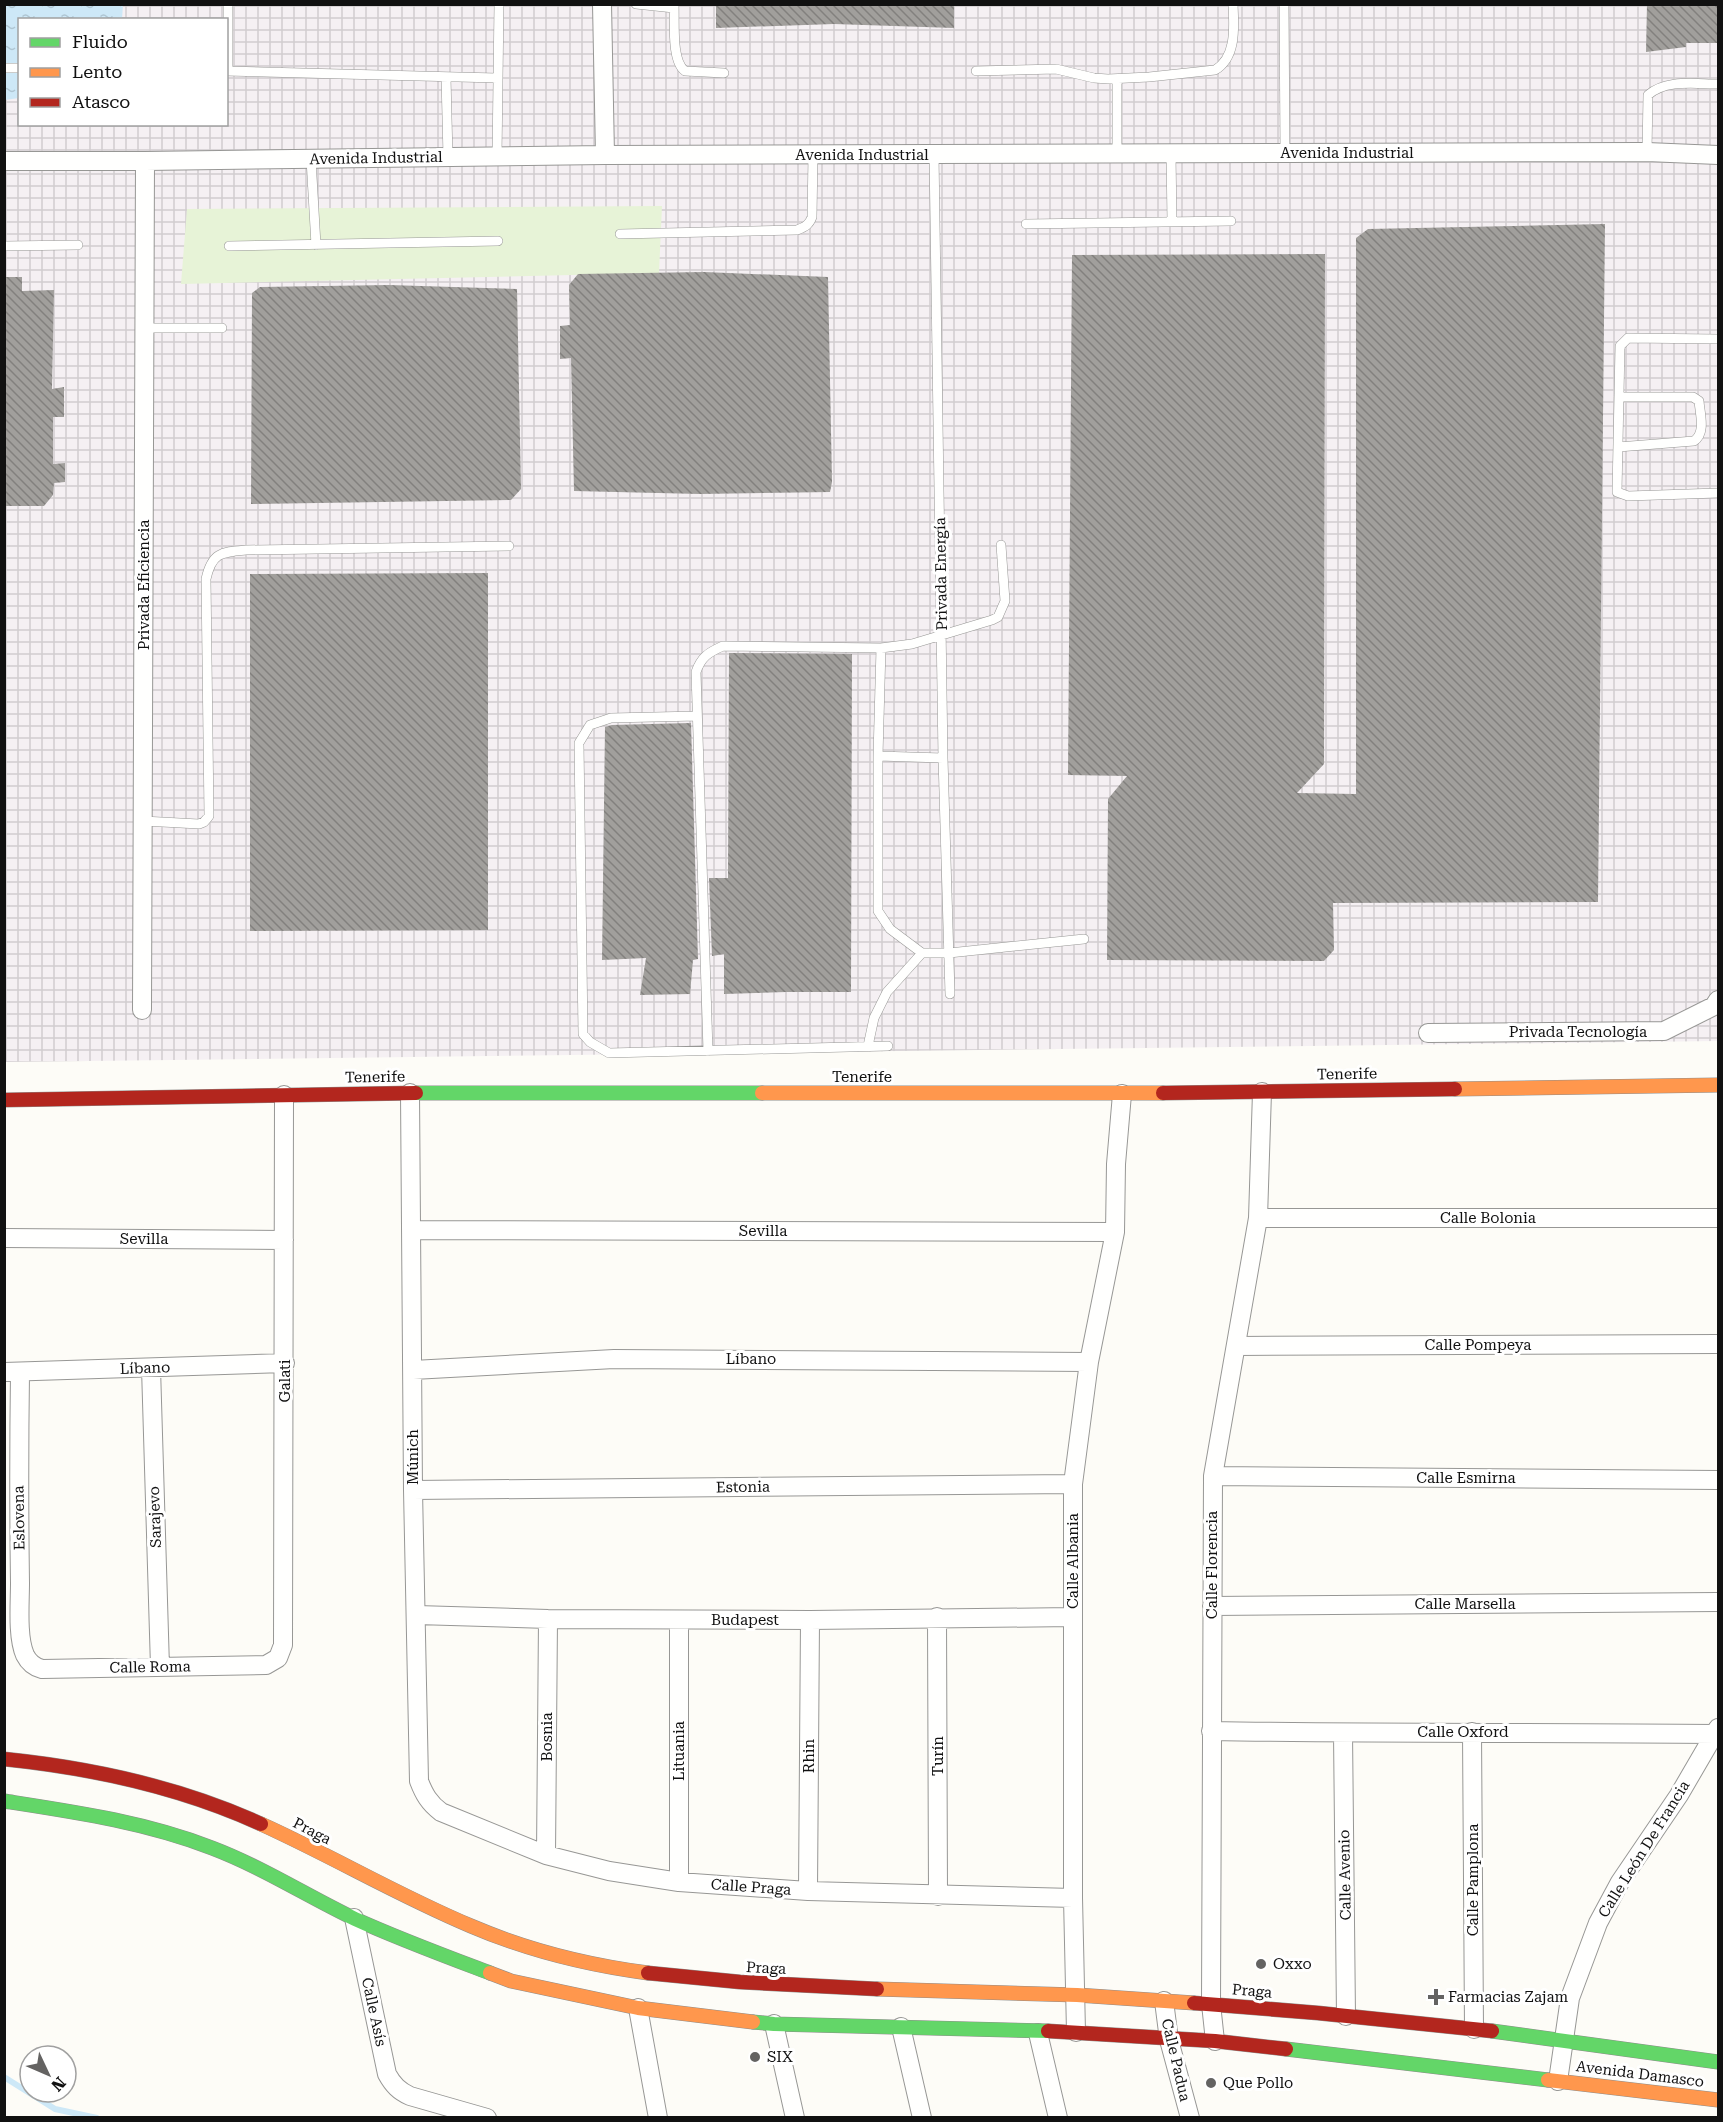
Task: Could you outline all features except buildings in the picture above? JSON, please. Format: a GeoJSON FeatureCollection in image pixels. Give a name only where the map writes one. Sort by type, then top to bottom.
{"type":"FeatureCollection","features":[{"type":"Feature","properties":{"kind":"street"},"geometry":{"type":"LineString","coordinates":[[602,4],[605,156]]}},
{"type":"Feature","properties":{"kind":"street","name":"Avenida Industrial"},"geometry":{"type":"LineString","coordinates":[[4,161],[934,154],[1647,152],[1719,155]]}},
{"type":"Feature","properties":{"kind":"street","name":"Privada Eficiencia"},"geometry":{"type":"LineString","coordinates":[[142,1010],[145,161]]}},
{"type":"Feature","properties":{"kind":"street","name":"Privada Tecnología"},"geometry":{"type":"LineString","coordinates":[[1428,1033],[1664,1031],[1714,1006],[1719,1000]]}},
{"type":"Feature","properties":{"kind":"street","name":"Tenerife"},"geometry":{"type":"LineString","coordinates":[[4,1100],[410,1093],[1122,1094],[1719,1085]]}},
{"type":"Feature","properties":{"kind":"street","name":"Calle Florencia"},"geometry":{"type":"LineString","coordinates":[[1215,2041],[1211,2004],[1213,1476],[1258,1218],[1262,1092]]}},
{"type":"Feature","properties":{"kind":"street","name":"Múnich"},"geometry":{"type":"LineString","coordinates":[[410,1093],[413,1491],[419,1780],[423,1793],[431,1805],[441,1812]]}},
{"type":"Feature","properties":{"kind":"street","name":"Calle Albania"},"geometry":{"type":"LineString","coordinates":[[1076,2032],[1073,1898],[1073,1484],[1089,1362],[1115,1232],[1116,1164],[1122,1094]]}},
{"type":"Feature","properties":{"kind":"street","name":"Galati"},"geometry":{"type":"LineString","coordinates":[[272,1662],[282,1652],[283,1645],[284,1095]]}},
{"type":"Feature","properties":{"kind":"street","name":"Calle Bolonia"},"geometry":{"type":"LineString","coordinates":[[1258,1218],[1719,1218]]}},
{"type":"Feature","properties":{"kind":"street","name":"Sevilla"},"geometry":{"type":"LineString","coordinates":[[412,1230],[1115,1232]]}},
{"type":"Feature","properties":{"kind":"street","name":"Sevilla"},"geometry":{"type":"LineString","coordinates":[[4,1238],[284,1240]]}},
{"type":"Feature","properties":{"kind":"street","name":"Calle Pompeya"},"geometry":{"type":"LineString","coordinates":[[1237,1346],[1719,1344]]}},
{"type":"Feature","properties":{"kind":"street","name":"Líbano"},"geometry":{"type":"LineString","coordinates":[[413,1370],[614,1359],[1089,1362]]}},
{"type":"Feature","properties":{"kind":"street","name":"Líbano"},"geometry":{"type":"LineString","coordinates":[[12,1372],[285,1363]]}},
{"type":"Feature","properties":{"kind":"street","name":"Sarajevo"},"geometry":{"type":"LineString","coordinates":[[151,1368],[160,1667]]}},
{"type":"Feature","properties":{"kind":"street","name":"Eslovena"},"geometry":{"type":"LineString","coordinates":[[12,1372],[13,1631],[29,1662]]}},
{"type":"Feature","properties":{"kind":"street","name":"Calle Esmirna"},"geometry":{"type":"LineString","coordinates":[[1213,1476],[1719,1480]]}},
{"type":"Feature","properties":{"kind":"street","name":"Estonia"},"geometry":{"type":"LineString","coordinates":[[413,1491],[1073,1484]]}},
{"type":"Feature","properties":{"kind":"street","name":"Calle Marsella"},"geometry":{"type":"LineString","coordinates":[[1212,1606],[1719,1602]]}},
{"type":"Feature","properties":{"kind":"street","name":"Budapest"},"geometry":{"type":"LineString","coordinates":[[417,1616],[679,1620],[1072,1617]]}},
{"type":"Feature","properties":{"kind":"street","name":"Turín"},"geometry":{"type":"LineString","coordinates":[[938,1617],[938,1896]]}},
{"type":"Feature","properties":{"kind":"street","name":"Bosnia"},"geometry":{"type":"LineString","coordinates":[[546,1854],[548,1619]]}},
{"type":"Feature","properties":{"kind":"street","name":"Lituania"},"geometry":{"type":"LineString","coordinates":[[679,1620],[680,1882]]}},
{"type":"Feature","properties":{"kind":"street","name":"Rhin"},"geometry":{"type":"LineString","coordinates":[[808,1891],[810,1620]]}},
{"type":"Feature","properties":{"kind":"street","name":"Calle Roma"},"geometry":{"type":"LineString","coordinates":[[29,1662],[42,1669],[266,1665],[272,1662]]}},
{"type":"Feature","properties":{"kind":"street","name":"Calle Oxford"},"geometry":{"type":"LineString","coordinates":[[1211,1731],[1343,1733],[1717,1731]]}},
{"type":"Feature","properties":{"kind":"street","name":"Calle León De Francia"},"geometry":{"type":"LineString","coordinates":[[1558,2080],[1570,1998],[1598,1923],[1620,1882],[1717,1731]]}},
{"type":"Feature","properties":{"kind":"street","name":"Calle Pamplona"},"geometry":{"type":"LineString","coordinates":[[1472,1732],[1474,2029]]}},
{"type":"Feature","properties":{"kind":"street","name":"Calle Avenio"},"geometry":{"type":"LineString","coordinates":[[1343,1733],[1346,2016]]}},
{"type":"Feature","properties":{"kind":"street","name":"Praga"},"geometry":{"type":"LineString","coordinates":[[4,1759],[97,1772],[169,1795],[229,1810],[285,1835],[453,1919],[514,1942],[625,1969],[745,1984],[1076,1995],[1211,2004],[1474,2029],[1564,2040]]}},
{"type":"Feature","properties":{"kind":"street"},"geometry":{"type":"LineString","coordinates":[[4,1801],[161,1825],[266,1872],[354,1918],[444,1956],[511,1981],[638,2008],[774,2024],[1038,2033],[1076,2032],[1169,2040],[1215,2041],[1558,2080]]}},
{"type":"Feature","properties":{"kind":"street","name":"Calle Praga"},"geometry":{"type":"LineString","coordinates":[[441,1812],[546,1854],[609,1871],[680,1882],[808,1891],[1073,1898]]}},
{"type":"Feature","properties":{"kind":"street","name":"Calle Asís"},"geometry":{"type":"LineString","coordinates":[[354,1918],[387,2074],[393,2084],[411,2096],[487,2118]]}},
{"type":"Feature","properties":{"kind":"street","name":"Calle Padua"},"geometry":{"type":"LineString","coordinates":[[1164,2001],[1169,2040],[1190,2118]]}},
{"type":"Feature","properties":{"kind":"street"},"geometry":{"type":"LineString","coordinates":[[638,2008],[658,2118]]}},
{"type":"Feature","properties":{"kind":"street"},"geometry":{"type":"LineString","coordinates":[[774,2024],[795,2118]]}},
{"type":"Feature","properties":{"kind":"street"},"geometry":{"type":"LineString","coordinates":[[901,2027],[922,2118]]}},
{"type":"Feature","properties":{"kind":"street"},"geometry":{"type":"LineString","coordinates":[[1038,2033],[1058,2118]]}},
{"type":"Feature","properties":{"kind":"street","name":"Avenida Damasco"},"geometry":{"type":"LineString","coordinates":[[1564,2040],[1717,2065]]}},
{"type":"Feature","properties":{"kind":"street","name":"Avenida Damasco"},"geometry":{"type":"LineString","coordinates":[[1558,2080],[1716,2097]]}},
{"type":"Feature","properties":{"kind":"lane"},"geometry":{"type":"LineString","coordinates":[[497,157],[499,4]]}},
{"type":"Feature","properties":{"kind":"lane"},"geometry":{"type":"LineString","coordinates":[[636,4],[674,6],[676,57],[680,68],[685,71],[724,73]]}},
{"type":"Feature","properties":{"kind":"lane"},"geometry":{"type":"LineString","coordinates":[[976,71],[1056,69],[1094,78],[1117,79],[1215,70],[1222,66],[1232,45],[1233,4]]}},
{"type":"Feature","properties":{"kind":"lane"},"geometry":{"type":"LineString","coordinates":[[1284,4],[1285,153]]}},
{"type":"Feature","properties":{"kind":"lane"},"geometry":{"type":"LineString","coordinates":[[228,71],[497,78]]}},
{"type":"Feature","properties":{"kind":"lane"},"geometry":{"type":"LineString","coordinates":[[446,77],[448,157]]}},
{"type":"Feature","properties":{"kind":"lane"},"geometry":{"type":"LineString","coordinates":[[1117,79],[1117,154]]}},
{"type":"Feature","properties":{"kind":"lane"},"geometry":{"type":"LineString","coordinates":[[1647,152],[1648,95],[1657,87],[1669,85],[1719,84]]}},
{"type":"Feature","properties":{"kind":"lane","name":"Privada Energía"},"geometry":{"type":"LineString","coordinates":[[934,154],[943,758],[950,994]]}},
{"type":"Feature","properties":{"kind":"lane"},"geometry":{"type":"LineString","coordinates":[[1171,154],[1172,222]]}},
{"type":"Feature","properties":{"kind":"lane"},"geometry":{"type":"LineString","coordinates":[[620,234],[797,230],[805,227],[810,223],[812,217],[813,155]]}},
{"type":"Feature","properties":{"kind":"lane"},"geometry":{"type":"LineString","coordinates":[[311,159],[316,245]]}},
{"type":"Feature","properties":{"kind":"lane"},"geometry":{"type":"LineString","coordinates":[[1026,224],[1231,221]]}},
{"type":"Feature","properties":{"kind":"lane"},"geometry":{"type":"LineString","coordinates":[[229,246],[498,241]]}},
{"type":"Feature","properties":{"kind":"lane"},"geometry":{"type":"LineString","coordinates":[[4,246],[78,246]]}},
{"type":"Feature","properties":{"kind":"lane"},"geometry":{"type":"LineString","coordinates":[[145,328],[222,328]]}},
{"type":"Feature","properties":{"kind":"lane"},"geometry":{"type":"LineString","coordinates":[[1719,339],[1628,338],[1620,346],[1617,492],[1628,496],[1719,493]]}},
{"type":"Feature","properties":{"kind":"lane"},"geometry":{"type":"LineString","coordinates":[[1618,447],[1694,441],[1699,438],[1701,432],[1699,401],[1696,398],[1619,397]]}},
{"type":"Feature","properties":{"kind":"lane"},"geometry":{"type":"LineString","coordinates":[[708,1051],[696,672],[700,662],[708,652],[723,646],[881,648],[912,644],[998,618],[1005,601],[1001,545]]}},
{"type":"Feature","properties":{"kind":"lane"},"geometry":{"type":"LineString","coordinates":[[143,821],[199,824],[209,816],[206,579],[210,565],[217,556],[224,552],[246,550],[509,546]]}},
{"type":"Feature","properties":{"kind":"lane"},"geometry":{"type":"LineString","coordinates":[[881,648],[878,911],[890,929],[922,953],[949,953],[1084,939]]}},
{"type":"Feature","properties":{"kind":"lane"},"geometry":{"type":"LineString","coordinates":[[697,716],[611,718],[590,725],[579,743],[583,1034],[590,1042],[609,1053],[888,1046]]}},
{"type":"Feature","properties":{"kind":"lane"},"geometry":{"type":"LineString","coordinates":[[878,756],[943,758]]}},
{"type":"Feature","properties":{"kind":"lane"},"geometry":{"type":"LineString","coordinates":[[868,1046],[874,1018],[887,992],[922,953]]}},
{"type":"Feature","properties":{"kind":"shaded area"},"geometry":{"type":"Polygon","coordinates":[[[4,5],[1718,5],[1718,1041],[5,1062],[4,5]]]}},
{"type":"Feature","properties":{"kind":"green space"},"geometry":{"type":"Polygon","coordinates":[[[662,206],[659,273],[181,284],[187,209],[662,206]]]}},
{"type":"Feature","properties":{"kind":"water"},"geometry":{"type":"Polygon","coordinates":[[[4,5],[123,5],[122,18],[18,18],[18,98],[5,100],[4,5]]]}},
{"type":"Feature","properties":{"kind":"waterway"},"geometry":{"type":"LineString","coordinates":[[4,2077],[55,2109],[97,2118]]}},
{"type":"Feature","properties":{"kind":"traffic: fast"},"geometry":{"type":"LineString","coordinates":[[416,1093],[762,1093]]}},
{"type":"Feature","properties":{"kind":"traffic: fast"},"geometry":{"type":"LineString","coordinates":[[4,1801],[110,1819],[187,1839],[249,1864],[372,1926],[490,1973]]}},
{"type":"Feature","properties":{"kind":"traffic: fast"},"geometry":{"type":"LineString","coordinates":[[753,2022],[1048,2031]]}},
{"type":"Feature","properties":{"kind":"traffic: fast"},"geometry":{"type":"LineString","coordinates":[[1492,2031],[1718,2062]]}},
{"type":"Feature","properties":{"kind":"traffic: fast"},"geometry":{"type":"LineString","coordinates":[[1286,2049],[1548,2080]]}},
{"type":"Feature","properties":{"kind":"traffic: slow"},"geometry":{"type":"LineString","coordinates":[[1455,1089],[1718,1085]]}},
{"type":"Feature","properties":{"kind":"traffic: slow"},"geometry":{"type":"LineString","coordinates":[[762,1093],[1163,1093]]}},
{"type":"Feature","properties":{"kind":"traffic: slow"},"geometry":{"type":"LineString","coordinates":[[261,1824],[418,1902],[492,1935],[558,1956],[648,1973]]}},
{"type":"Feature","properties":{"kind":"traffic: slow"},"geometry":{"type":"LineString","coordinates":[[490,1973],[511,1981],[638,2008],[753,2022]]}},
{"type":"Feature","properties":{"kind":"traffic: slow"},"geometry":{"type":"LineString","coordinates":[[877,1989],[1077,1995],[1194,2003]]}},
{"type":"Feature","properties":{"kind":"traffic: slow"},"geometry":{"type":"LineString","coordinates":[[1548,2080],[1718,2100]]}},
{"type":"Feature","properties":{"kind":"traffic: jam"},"geometry":{"type":"LineString","coordinates":[[1163,1093],[1455,1089]]}},
{"type":"Feature","properties":{"kind":"traffic: jam"},"geometry":{"type":"LineString","coordinates":[[4,1100],[416,1093]]}},
{"type":"Feature","properties":{"kind":"traffic: jam"},"geometry":{"type":"LineString","coordinates":[[4,1759],[70,1768],[135,1781],[199,1799],[261,1824]]}},
{"type":"Feature","properties":{"kind":"traffic: jam"},"geometry":{"type":"LineString","coordinates":[[648,1973],[740,1982],[877,1989]]}},
{"type":"Feature","properties":{"kind":"traffic: jam"},"geometry":{"type":"LineString","coordinates":[[1194,2003],[1492,2031]]}},
{"type":"Feature","properties":{"kind":"traffic: jam"},"geometry":{"type":"LineString","coordinates":[[1048,2031],[1215,2041],[1286,2049]]}},
{"type":"Feature","properties":{"kind":"place","name":"Oxxo"},"geometry":{"type":"Point","coordinates":[1261,1964]}},
{"type":"Feature","properties":{"kind":"place","name":"Farmacias Zajam"},"geometry":{"type":"Point","coordinates":[1436,1997]}},
{"type":"Feature","properties":{"kind":"place","name":"SIX"},"geometry":{"type":"Point","coordinates":[755,2057]}},
{"type":"Feature","properties":{"kind":"place","name":"Que Pollo"},"geometry":{"type":"Point","coordinates":[1211,2083]}}]}
